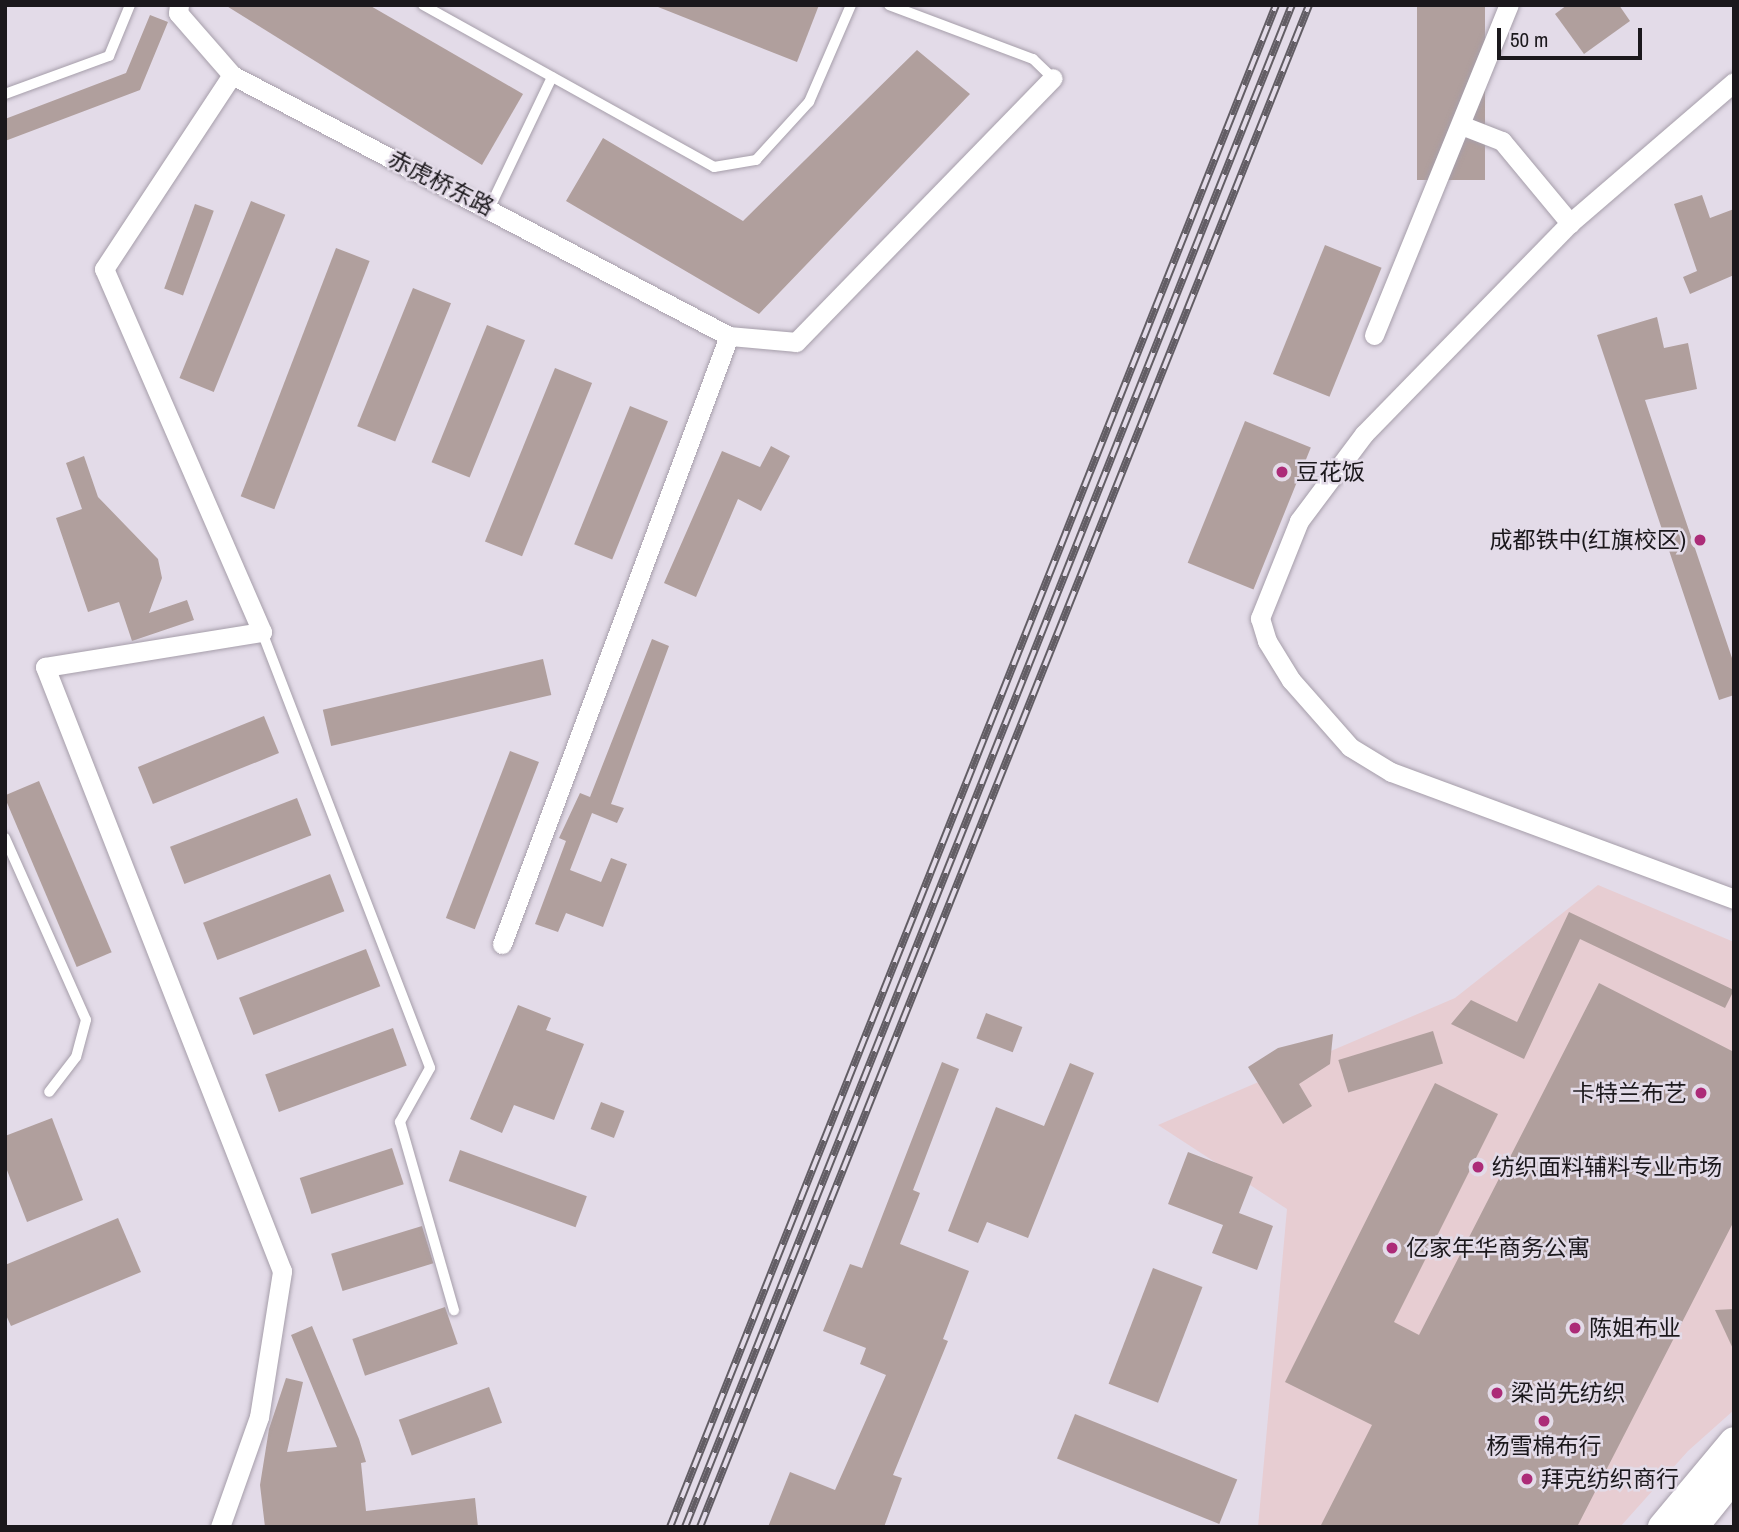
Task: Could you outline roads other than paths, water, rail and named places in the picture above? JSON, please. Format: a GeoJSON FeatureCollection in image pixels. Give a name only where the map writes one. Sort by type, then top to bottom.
{"type":"FeatureCollection","features":[{"type":"Feature","properties":{"kind":"highway"},"geometry":{"type":"LineString","coordinates":[[1690,1527],[1734,1472]]}},
{"type":"Feature","properties":{"kind":"main road"},"geometry":{"type":"LineString","coordinates":[[1662,1527],[1734,1441]]}},
{"type":"Feature","properties":{"kind":"street","name":"赤虎桥东路"},"geometry":{"type":"LineString","coordinates":[[179,5],[178,13],[232,75],[490,207],[729,336]]}},
{"type":"Feature","properties":{"kind":"street"},"geometry":{"type":"LineString","coordinates":[[1374,335],[1509,5]]}},
{"type":"Feature","properties":{"kind":"street"},"geometry":{"type":"LineString","coordinates":[[220,1527],[260,1417],[282,1271],[45,667],[262,632],[104,269],[232,75]]}},
{"type":"Feature","properties":{"kind":"street"},"geometry":{"type":"LineString","coordinates":[[502,944],[729,336],[796,342],[1053,78]]}},
{"type":"Feature","properties":{"kind":"street"},"geometry":{"type":"LineString","coordinates":[[1734,82],[1570,223],[1364,434],[1299,521],[1260,618],[1267,641],[1292,680],[1350,747],[1391,772],[1734,899]]}},
{"type":"Feature","properties":{"kind":"street"},"geometry":{"type":"LineString","coordinates":[[1461,125],[1502,141],[1570,223]]}},
{"type":"Feature","properties":{"kind":"lane"},"geometry":{"type":"LineString","coordinates":[[5,94],[110,56],[130,5]]}},
{"type":"Feature","properties":{"kind":"lane"},"geometry":{"type":"LineString","coordinates":[[423,5],[714,167],[756,160],[809,102],[851,5]]}},
{"type":"Feature","properties":{"kind":"lane"},"geometry":{"type":"LineString","coordinates":[[889,5],[1033,59],[1053,78]]}},
{"type":"Feature","properties":{"kind":"lane"},"geometry":{"type":"LineString","coordinates":[[490,207],[552,77]]}},
{"type":"Feature","properties":{"kind":"lane"},"geometry":{"type":"LineString","coordinates":[[262,632],[430,1068],[400,1122],[454,1310]]}},
{"type":"Feature","properties":{"kind":"lane"},"geometry":{"type":"LineString","coordinates":[[5,838],[86,1020],[76,1057],[49,1092]]}},
{"type":"Feature","properties":{"kind":"railway"},"geometry":{"type":"LineString","coordinates":[[670,1527],[1276,5]]}},
{"type":"Feature","properties":{"kind":"railway"},"geometry":{"type":"LineString","coordinates":[[685,1527],[1292,5]]}},
{"type":"Feature","properties":{"kind":"railway"},"geometry":{"type":"LineString","coordinates":[[700,1527],[1309,5]]}},
{"type":"Feature","properties":{"kind":"place","name":"豆花饭"},"geometry":{"type":"Point","coordinates":[1282,472]}},
{"type":"Feature","properties":{"kind":"place","name":"成都铁中(红旗校区)"},"geometry":{"type":"Point","coordinates":[1700,540]}},
{"type":"Feature","properties":{"kind":"place","name":"卡特兰布艺"},"geometry":{"type":"Point","coordinates":[1701,1093]}},
{"type":"Feature","properties":{"kind":"place","name":"纺织面料辅料专业市场"},"geometry":{"type":"Point","coordinates":[1478,1167]}},
{"type":"Feature","properties":{"kind":"place","name":"亿家年华商务公寓"},"geometry":{"type":"Point","coordinates":[1392,1248]}},
{"type":"Feature","properties":{"kind":"place","name":"陈姐布业"},"geometry":{"type":"Point","coordinates":[1575,1328]}},
{"type":"Feature","properties":{"kind":"place","name":"梁尚先纺织"},"geometry":{"type":"Point","coordinates":[1497,1393]}},
{"type":"Feature","properties":{"kind":"place","name":"杨雪棉布行"},"geometry":{"type":"Point","coordinates":[1544,1421]}},
{"type":"Feature","properties":{"kind":"place","name":"拜克纺织商行"},"geometry":{"type":"Point","coordinates":[1527,1479]}}]}
